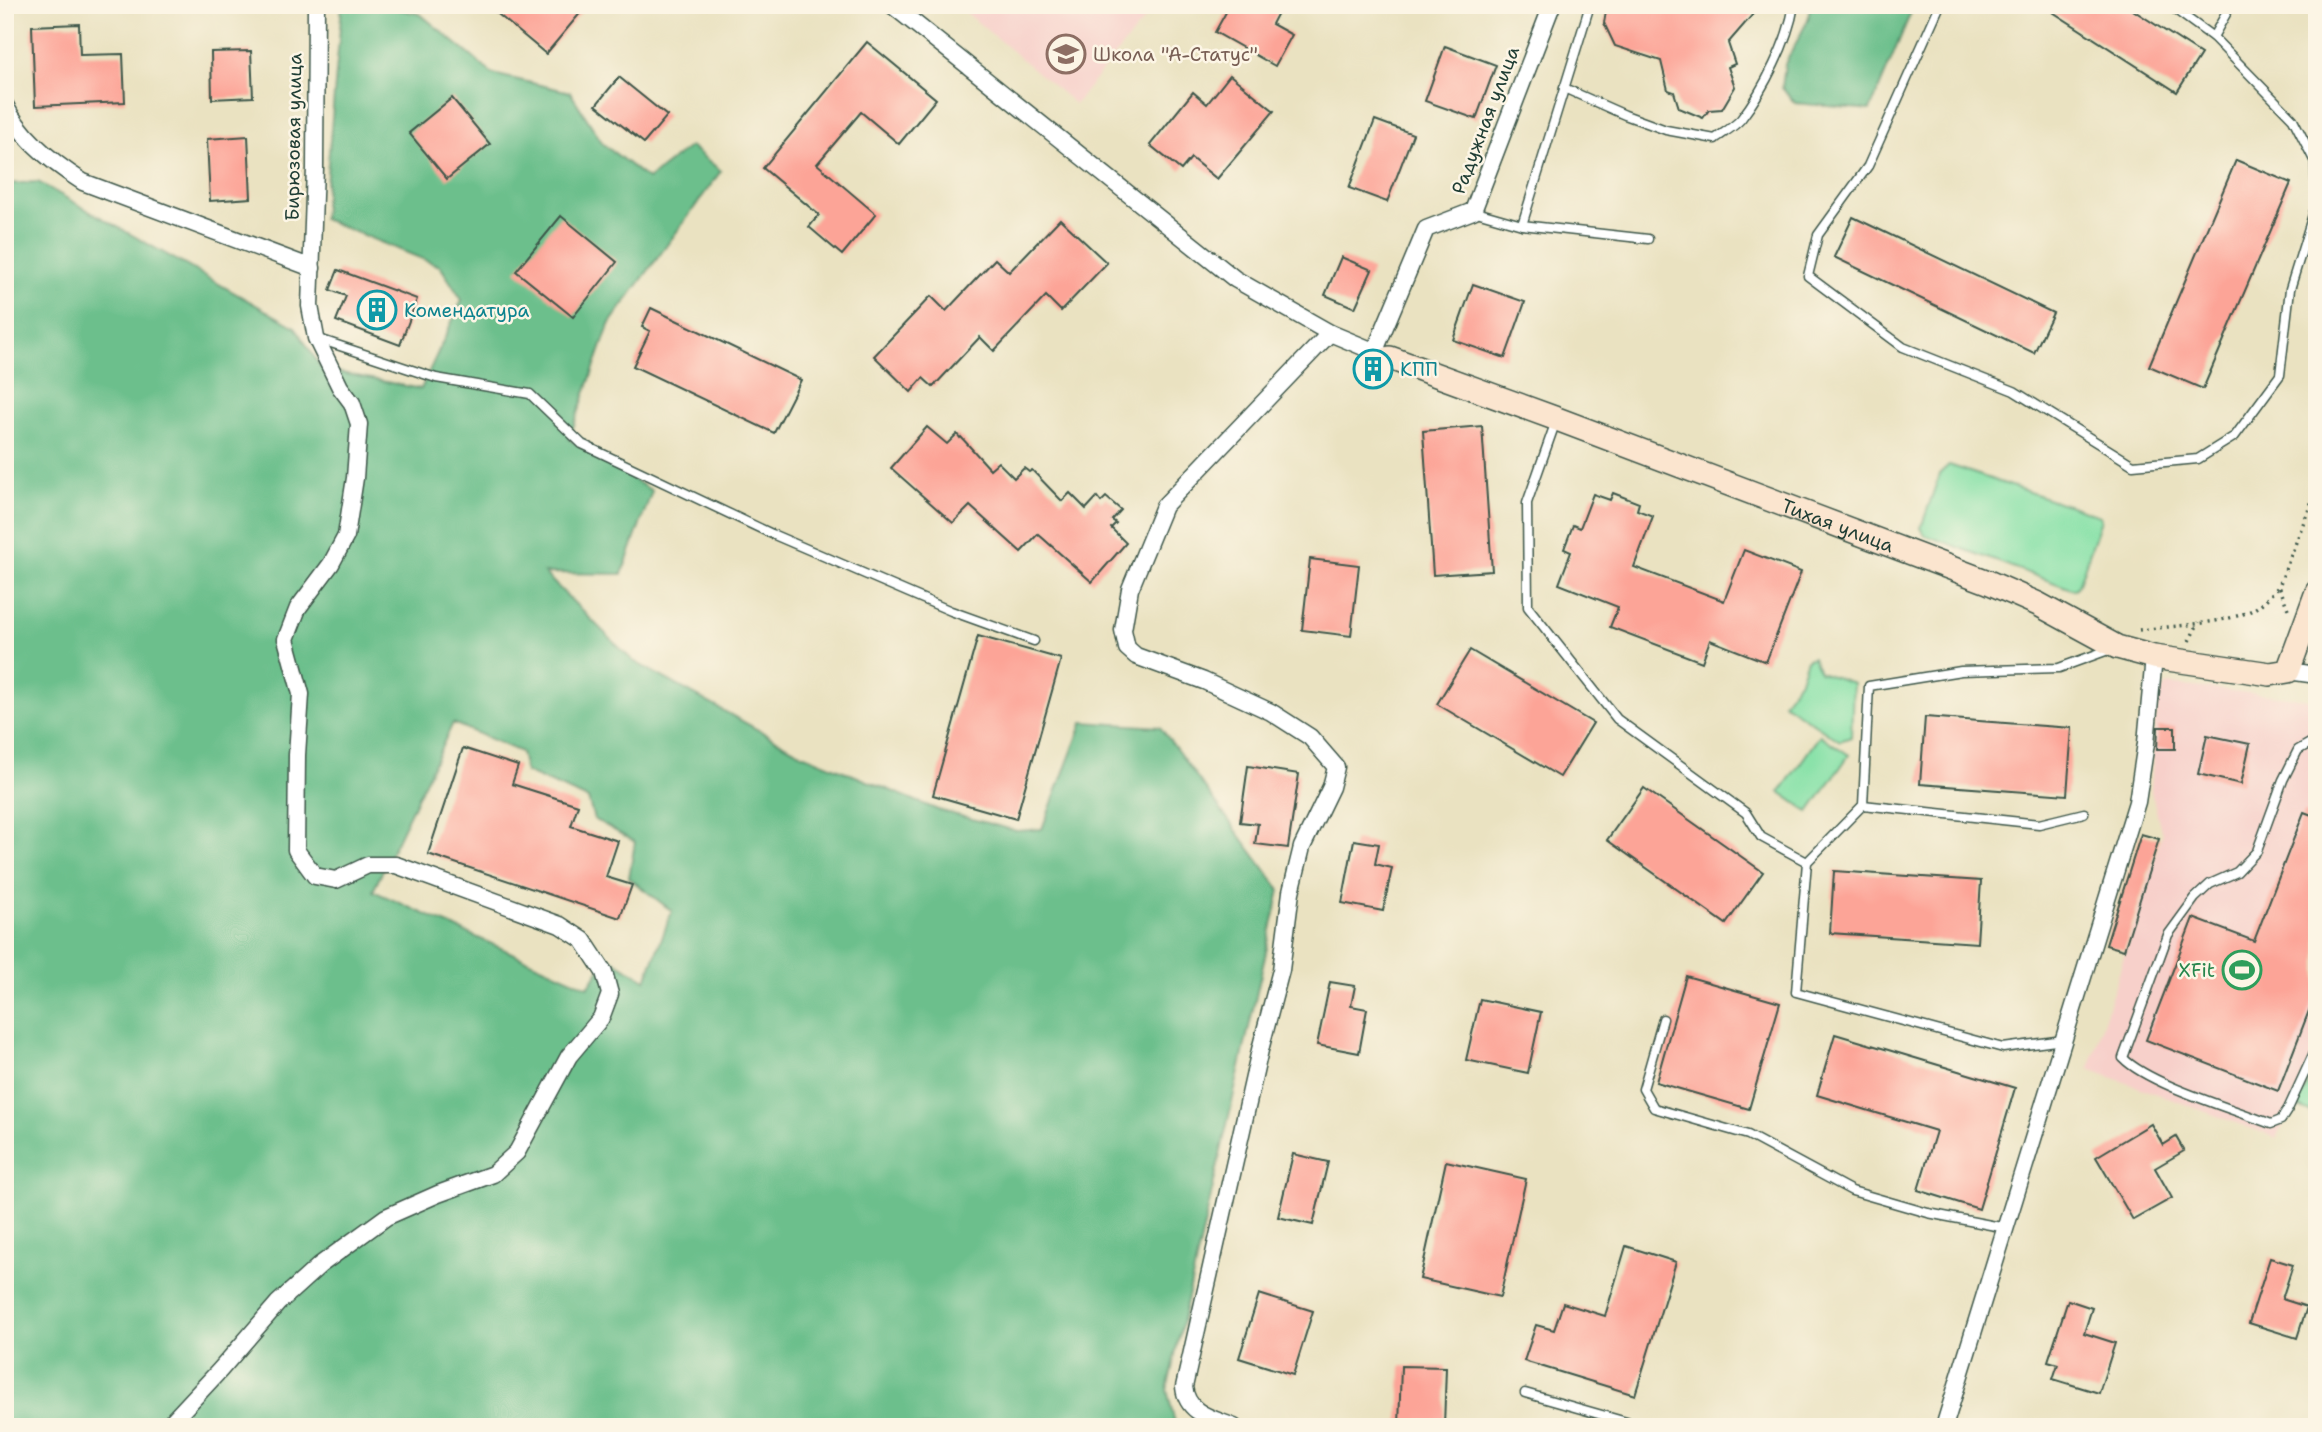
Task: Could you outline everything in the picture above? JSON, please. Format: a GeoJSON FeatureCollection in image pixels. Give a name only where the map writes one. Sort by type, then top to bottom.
{"type":"FeatureCollection","features":[{"type":"Feature","properties":{"kind":"street","name":"Бирюзовая улица"},"geometry":{"type":"LineString","coordinates":[[167,1427],[278,1303],[320,1265],[386,1217],[493,1174],[517,1152],[569,1056],[601,1018],[610,994],[604,972],[583,940],[560,925],[396,865],[368,865],[336,880],[315,876],[296,850],[301,694],[286,639],[298,608],[331,564],[346,536],[355,478],[359,424],[352,403],[340,387],[316,338],[310,306],[316,5]]}},
{"type":"Feature","properties":{"kind":"street"},"geometry":{"type":"LineString","coordinates":[[892,5],[1235,279],[1330,333],[1382,356],[1426,229],[1473,211]]}},
{"type":"Feature","properties":{"kind":"street","name":"Радужная улица"},"geometry":{"type":"LineString","coordinates":[[1473,211],[1552,5]]}},
{"type":"Feature","properties":{"kind":"street"},"geometry":{"type":"LineString","coordinates":[[5,105],[47,157],[83,182],[312,268]]}},
{"type":"Feature","properties":{"kind":"street"},"geometry":{"type":"LineString","coordinates":[[1234,1427],[1190,1406],[1185,1398],[1184,1387],[1281,970],[1293,880],[1301,847],[1331,787],[1336,767],[1310,737],[1271,712],[1204,681],[1136,656],[1126,648],[1123,630],[1130,589],[1164,506],[1330,333]]}},
{"type":"Feature","properties":{"kind":"street","name":"Тихая улица"},"geometry":{"type":"LineString","coordinates":[[1382,356],[1557,419],[1987,582],[2038,604],[2111,643],[2154,657],[2270,674],[2288,671]]}},
{"type":"Feature","properties":{"kind":"street"},"geometry":{"type":"LineString","coordinates":[[2317,592],[2288,671],[2317,675]]}},
{"type":"Feature","properties":{"kind":"street"},"geometry":{"type":"LineString","coordinates":[[1944,1427],[2137,802],[2154,657]]}},
{"type":"Feature","properties":{"kind":"lane"},"geometry":{"type":"LineString","coordinates":[[1522,225],[1590,5]]}},
{"type":"Feature","properties":{"kind":"lane"},"geometry":{"type":"LineString","coordinates":[[1564,88],[1666,130],[1715,139],[1740,121],[1760,90],[1790,27],[1794,5]]}},
{"type":"Feature","properties":{"kind":"lane"},"geometry":{"type":"LineString","coordinates":[[1940,5],[1868,166],[1818,235],[1808,276],[1903,347],[2014,391],[2133,465],[2198,460],[2235,436],[2280,375],[2290,289],[2316,205],[2315,162],[2292,119],[2213,37],[2169,5]]}},
{"type":"Feature","properties":{"kind":"lane"},"geometry":{"type":"LineString","coordinates":[[2213,37],[2231,5]]}},
{"type":"Feature","properties":{"kind":"lane"},"geometry":{"type":"LineString","coordinates":[[1473,211],[1522,225],[1648,239]]}},
{"type":"Feature","properties":{"kind":"lane"},"geometry":{"type":"LineString","coordinates":[[316,338],[436,378],[530,394],[582,444],[772,534],[951,611],[1034,641]]}},
{"type":"Feature","properties":{"kind":"lane"},"geometry":{"type":"LineString","coordinates":[[1557,419],[1527,503],[1528,607],[1617,719],[1746,813],[1761,837],[1807,862]]}},
{"type":"Feature","properties":{"kind":"lane"},"geometry":{"type":"LineString","coordinates":[[2064,1040],[2003,1048],[1796,992],[1807,862],[1863,805],[1870,686],[1961,671],[2059,668],[2111,643]]}},
{"type":"Feature","properties":{"kind":"lane"},"geometry":{"type":"LineString","coordinates":[[2317,739],[2298,750],[2283,780],[2257,851],[2237,872],[2210,884],[2195,898],[2168,935],[2123,1058],[2132,1067],[2164,1082],[2272,1124],[2281,1120],[2288,1109],[2317,1046]]}},
{"type":"Feature","properties":{"kind":"lane"},"geometry":{"type":"LineString","coordinates":[[1863,805],[2039,824],[2084,813]]}},
{"type":"Feature","properties":{"kind":"lane"},"geometry":{"type":"LineString","coordinates":[[1663,1019],[1643,1089],[1654,1108],[1748,1135],[1852,1191],[1928,1213],[2006,1228]]}},
{"type":"Feature","properties":{"kind":"lane"},"geometry":{"type":"LineString","coordinates":[[1525,1393],[1644,1427]]}},
{"type":"Feature","properties":{"kind":"path"},"geometry":{"type":"LineString","coordinates":[[2111,643],[2123,633],[2240,614],[2263,603],[2279,586],[2317,488]]}},
{"type":"Feature","properties":{"kind":"path"},"geometry":{"type":"LineString","coordinates":[[2279,586],[2289,611]]}},
{"type":"Feature","properties":{"kind":"shaded area","name":"Школа \"А-Статус\""},"geometry":{"type":"Polygon","coordinates":[[[957,5],[1156,5],[1075,104],[957,5]]]}},
{"type":"Feature","properties":{"kind":"shaded area"},"geometry":{"type":"Polygon","coordinates":[[[2167,684],[2317,700],[2317,1056],[2277,1138],[2089,1069],[2162,834],[2151,791],[2155,720],[2159,695],[2167,684]]]}},
{"type":"Feature","properties":{"kind":"green space"},"geometry":{"type":"Polygon","coordinates":[[[342,5],[381,5],[420,14],[493,74],[570,92],[603,144],[648,179],[690,146],[721,171],[610,323],[569,439],[652,491],[622,574],[544,573],[633,661],[802,754],[938,810],[1017,831],[1042,829],[1083,722],[1160,727],[1280,890],[1167,1390],[1176,1427],[5,1427],[5,184],[38,182],[295,327],[322,369],[421,389],[462,300],[440,266],[323,219],[342,5]],[[453,723],[373,891],[588,987],[608,957],[646,980],[672,911],[629,878],[635,842],[594,819],[588,799],[525,772],[521,752],[453,723]]]}},
{"type":"Feature","properties":{"kind":"green space"},"geometry":{"type":"Polygon","coordinates":[[[1810,5],[1914,5],[1870,110],[1795,103],[1782,88],[1785,64],[1808,20],[1810,5]]]}},
{"type":"Feature","properties":{"kind":"green space"},"geometry":{"type":"Polygon","coordinates":[[[1949,465],[2100,516],[2101,520],[2078,586],[2074,590],[1925,535],[1921,528],[1940,473],[1949,465]]]}},
{"type":"Feature","properties":{"kind":"green space"},"geometry":{"type":"Polygon","coordinates":[[[1813,657],[1819,672],[1853,683],[1851,737],[1840,741],[1783,703],[1800,680],[1807,659],[1813,657]]]}},
{"type":"Feature","properties":{"kind":"green space"},"geometry":{"type":"Polygon","coordinates":[[[1820,735],[1849,755],[1809,812],[1780,792],[1820,735]]]}},
{"type":"Feature","properties":{"kind":"green space"},"geometry":{"type":"Polygon","coordinates":[[[2317,1065],[2317,1115],[2297,1106],[2317,1065]]]}},
{"type":"Feature","properties":{"kind":"building"},"geometry":{"type":"Polygon","coordinates":[[[487,5],[587,5],[546,54],[487,5]]]}},
{"type":"Feature","properties":{"kind":"building"},"geometry":{"type":"Polygon","coordinates":[[[1230,5],[1282,5],[1272,24],[1292,35],[1275,66],[1215,32],[1230,5]]]}},
{"type":"Feature","properties":{"kind":"building"},"geometry":{"type":"Polygon","coordinates":[[[1607,5],[1761,5],[1728,43],[1735,64],[1728,67],[1735,87],[1722,109],[1709,110],[1703,118],[1679,108],[1674,92],[1668,90],[1661,61],[1615,46],[1604,23],[1607,5]]]}},
{"type":"Feature","properties":{"kind":"building"},"geometry":{"type":"Polygon","coordinates":[[[2042,5],[2125,5],[2201,54],[2177,92],[2042,5]]]}},
{"type":"Feature","properties":{"kind":"building"},"geometry":{"type":"Polygon","coordinates":[[[79,24],[80,55],[123,54],[125,102],[35,106],[32,26],[79,24]]]}},
{"type":"Feature","properties":{"kind":"building"},"geometry":{"type":"Polygon","coordinates":[[[867,42],[936,99],[899,144],[861,112],[817,164],[876,214],[842,255],[809,227],[819,215],[763,168],[867,42]]]}},
{"type":"Feature","properties":{"kind":"building"},"geometry":{"type":"Polygon","coordinates":[[[1445,46],[1496,65],[1476,119],[1425,101],[1445,46]]]}},
{"type":"Feature","properties":{"kind":"building"},"geometry":{"type":"Polygon","coordinates":[[[251,51],[253,97],[212,99],[211,52],[251,51]]]}},
{"type":"Feature","properties":{"kind":"building"},"geometry":{"type":"Polygon","coordinates":[[[1230,75],[1274,111],[1217,179],[1191,158],[1181,170],[1150,145],[1193,92],[1207,104],[1230,75]]]}},
{"type":"Feature","properties":{"kind":"building"},"geometry":{"type":"Polygon","coordinates":[[[619,77],[667,116],[644,143],[596,105],[619,77]]]}},
{"type":"Feature","properties":{"kind":"building"},"geometry":{"type":"Polygon","coordinates":[[[452,98],[490,144],[447,179],[409,133],[452,98]]]}},
{"type":"Feature","properties":{"kind":"building"},"geometry":{"type":"Polygon","coordinates":[[[1375,120],[1413,134],[1387,202],[1349,188],[1375,120]]]}},
{"type":"Feature","properties":{"kind":"building"},"geometry":{"type":"Polygon","coordinates":[[[248,136],[251,198],[210,201],[207,139],[248,136]]]}},
{"type":"Feature","properties":{"kind":"building"},"geometry":{"type":"Polygon","coordinates":[[[2236,160],[2291,183],[2203,389],[2149,366],[2236,160]]]}},
{"type":"Feature","properties":{"kind":"building"},"geometry":{"type":"Polygon","coordinates":[[[561,216],[617,262],[573,317],[516,271],[561,216]]]}},
{"type":"Feature","properties":{"kind":"building"},"geometry":{"type":"Polygon","coordinates":[[[1853,217],[2053,313],[2034,353],[1834,257],[1853,217]]]}},
{"type":"Feature","properties":{"kind":"building"},"geometry":{"type":"Polygon","coordinates":[[[1060,219],[1107,263],[1061,311],[1046,296],[994,351],[980,337],[933,387],[923,378],[911,392],[874,356],[931,296],[946,311],[995,259],[1009,272],[1060,219]]]}},
{"type":"Feature","properties":{"kind":"building"},"geometry":{"type":"Polygon","coordinates":[[[1341,257],[1372,270],[1355,308],[1325,295],[1341,257]]]}},
{"type":"Feature","properties":{"kind":"building","name":"Комендатура"},"geometry":{"type":"Polygon","coordinates":[[[338,270],[417,299],[400,345],[336,321],[346,296],[330,290],[338,270]]]}},
{"type":"Feature","properties":{"kind":"building"},"geometry":{"type":"Polygon","coordinates":[[[1473,284],[1525,302],[1505,358],[1453,340],[1473,284]]]}},
{"type":"Feature","properties":{"kind":"building"},"geometry":{"type":"Polygon","coordinates":[[[651,308],[801,380],[774,433],[633,366],[650,331],[642,327],[651,308]]]}},
{"type":"Feature","properties":{"kind":"building"},"geometry":{"type":"Polygon","coordinates":[[[1482,426],[1492,571],[1433,575],[1423,431],[1482,426]]]}},
{"type":"Feature","properties":{"kind":"building"},"geometry":{"type":"Polygon","coordinates":[[[927,427],[947,444],[957,434],[990,469],[998,462],[1014,478],[1024,468],[1029,472],[1032,470],[1062,501],[1070,493],[1086,509],[1097,497],[1101,502],[1106,497],[1121,510],[1112,520],[1116,523],[1111,528],[1126,543],[1092,582],[1038,534],[1021,552],[970,506],[953,523],[891,468],[927,427]]]}},
{"type":"Feature","properties":{"kind":"building"},"geometry":{"type":"Polygon","coordinates":[[[1613,493],[1639,503],[1637,510],[1653,516],[1634,567],[1724,601],[1744,550],[1801,572],[1766,662],[1710,640],[1702,662],[1610,627],[1618,607],[1559,584],[1571,552],[1564,549],[1573,525],[1580,528],[1593,494],[1610,500],[1613,493]]]}},
{"type":"Feature","properties":{"kind":"building"},"geometry":{"type":"Polygon","coordinates":[[[1310,559],[1359,565],[1351,636],[1302,630],[1310,559]]]}},
{"type":"Feature","properties":{"kind":"building"},"geometry":{"type":"Polygon","coordinates":[[[978,636],[1061,659],[1016,819],[933,795],[978,636]]]}},
{"type":"Feature","properties":{"kind":"building"},"geometry":{"type":"Polygon","coordinates":[[[1470,650],[1593,723],[1560,777],[1437,704],[1470,650]]]}},
{"type":"Feature","properties":{"kind":"building"},"geometry":{"type":"Polygon","coordinates":[[[1925,717],[2072,728],[2067,795],[1920,784],[1925,717]]]}},
{"type":"Feature","properties":{"kind":"building"},"geometry":{"type":"Polygon","coordinates":[[[2158,727],[2175,727],[2175,749],[2157,749],[2158,727]]]}},
{"type":"Feature","properties":{"kind":"building"},"geometry":{"type":"Polygon","coordinates":[[[2207,735],[2250,744],[2241,784],[2198,774],[2207,735]]]}},
{"type":"Feature","properties":{"kind":"building"},"geometry":{"type":"Polygon","coordinates":[[[463,748],[518,766],[512,784],[578,805],[571,826],[618,841],[606,877],[632,885],[620,918],[428,854],[463,748]]]}},
{"type":"Feature","properties":{"kind":"building"},"geometry":{"type":"Polygon","coordinates":[[[1248,766],[1299,774],[1288,848],[1255,844],[1258,824],[1240,822],[1248,766]]]}},
{"type":"Feature","properties":{"kind":"building"},"geometry":{"type":"Polygon","coordinates":[[[1644,788],[1763,872],[1726,924],[1607,840],[1644,788]]]}},
{"type":"Feature","properties":{"kind":"building"},"geometry":{"type":"Polygon","coordinates":[[[2304,812],[2317,817],[2317,990],[2278,1091],[2146,1040],[2193,918],[2254,941],[2304,812]]]}},
{"type":"Feature","properties":{"kind":"building"},"geometry":{"type":"Polygon","coordinates":[[[2141,834],[2159,839],[2124,950],[2106,945],[2141,834]]]}},
{"type":"Feature","properties":{"kind":"building"},"geometry":{"type":"Polygon","coordinates":[[[1354,840],[1379,844],[1375,864],[1392,868],[1383,911],[1342,903],[1354,840]]]}},
{"type":"Feature","properties":{"kind":"building"},"geometry":{"type":"Polygon","coordinates":[[[1834,871],[1981,881],[1977,943],[1830,933],[1834,871]]]}},
{"type":"Feature","properties":{"kind":"building"},"geometry":{"type":"Polygon","coordinates":[[[1686,976],[1780,1003],[1749,1109],[1656,1082],[1686,976]]]}},
{"type":"Feature","properties":{"kind":"building"},"geometry":{"type":"Polygon","coordinates":[[[1330,982],[1355,986],[1351,1006],[1367,1009],[1359,1053],[1317,1045],[1330,982]]]}},
{"type":"Feature","properties":{"kind":"building"},"geometry":{"type":"Polygon","coordinates":[[[1480,999],[1541,1012],[1528,1073],[1466,1060],[1480,999]]]}},
{"type":"Feature","properties":{"kind":"building"},"geometry":{"type":"Polygon","coordinates":[[[1835,1034],[2015,1088],[1979,1209],[1918,1190],[1936,1131],[1817,1095],[1835,1034]]]}},
{"type":"Feature","properties":{"kind":"building"},"geometry":{"type":"Polygon","coordinates":[[[2151,1124],[2163,1145],[2176,1137],[2184,1151],[2155,1168],[2172,1198],[2133,1220],[2096,1157],[2151,1124]]]}},
{"type":"Feature","properties":{"kind":"building"},"geometry":{"type":"Polygon","coordinates":[[[1293,1154],[1328,1162],[1313,1225],[1278,1217],[1293,1154]]]}},
{"type":"Feature","properties":{"kind":"building"},"geometry":{"type":"Polygon","coordinates":[[[1446,1161],[1526,1179],[1500,1297],[1420,1279],[1446,1161]]]}},
{"type":"Feature","properties":{"kind":"building"},"geometry":{"type":"Polygon","coordinates":[[[1626,1246],[1676,1262],[1635,1395],[1524,1361],[1536,1325],[1554,1330],[1563,1303],[1605,1316],[1626,1246]]]}},
{"type":"Feature","properties":{"kind":"building"},"geometry":{"type":"Polygon","coordinates":[[[2270,1258],[2293,1265],[2282,1299],[2307,1307],[2297,1338],[2249,1323],[2270,1258]]]}},
{"type":"Feature","properties":{"kind":"building"},"geometry":{"type":"Polygon","coordinates":[[[1259,1294],[1313,1311],[1293,1375],[1239,1358],[1259,1294]]]}},
{"type":"Feature","properties":{"kind":"building"},"geometry":{"type":"Polygon","coordinates":[[[2068,1300],[2092,1308],[2084,1333],[2115,1343],[2099,1393],[2053,1379],[2058,1364],[2048,1361],[2068,1300]]]}},
{"type":"Feature","properties":{"kind":"building"},"geometry":{"type":"Polygon","coordinates":[[[1401,1366],[1446,1367],[1444,1427],[1399,1427],[1401,1366]]]}},
{"type":"Feature","properties":{"kind":"place","name":"Школа \"А-Статус\""},"geometry":{"type":"Point","coordinates":[1066,54]}},
{"type":"Feature","properties":{"kind":"place","name":"Комендатура"},"geometry":{"type":"Point","coordinates":[377,310]}},
{"type":"Feature","properties":{"kind":"place","name":"КПП"},"geometry":{"type":"Point","coordinates":[1373,369]}},
{"type":"Feature","properties":{"kind":"place","name":"XFit"},"geometry":{"type":"Point","coordinates":[2242,970]}}]}
